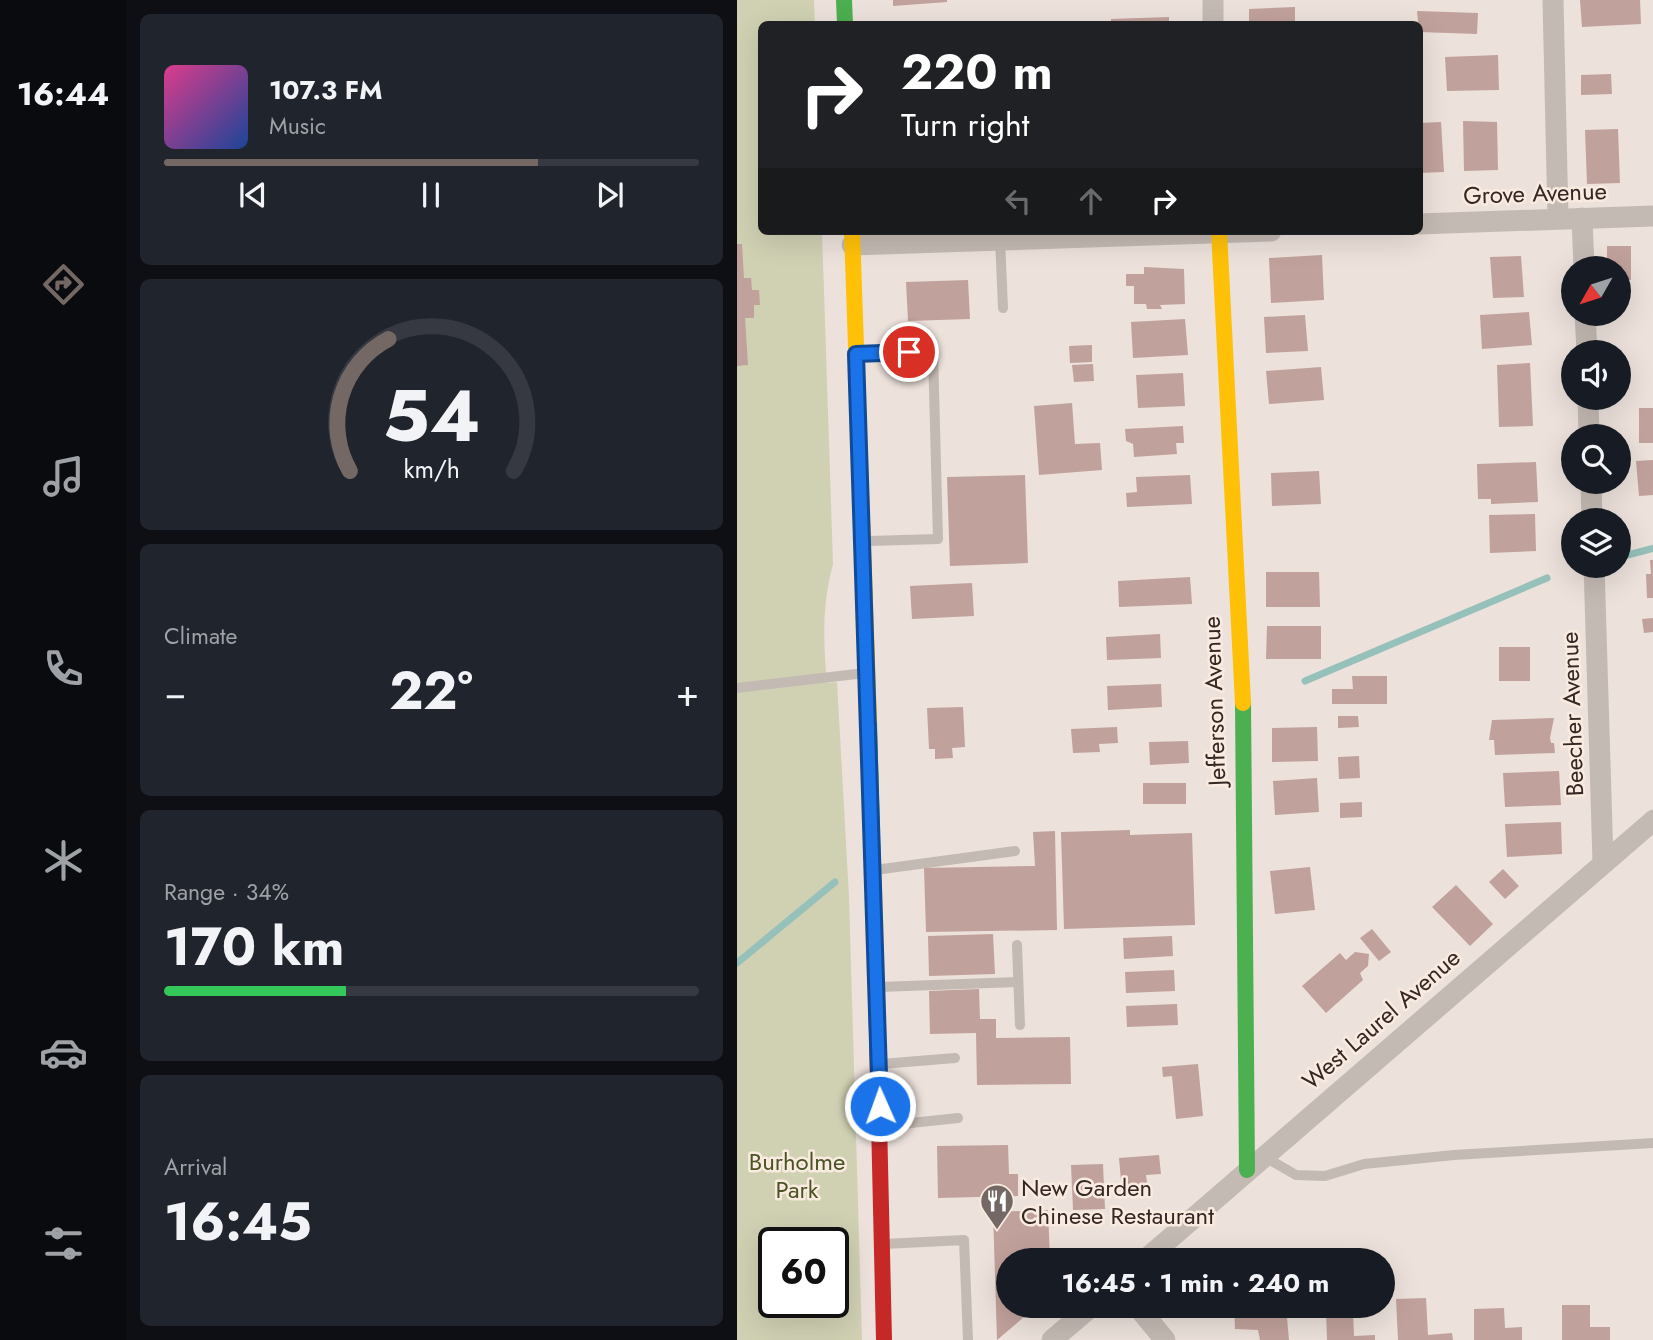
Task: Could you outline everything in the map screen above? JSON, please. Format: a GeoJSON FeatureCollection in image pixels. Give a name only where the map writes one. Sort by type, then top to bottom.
{"type":"FeatureCollection","features":[{"type":"Feature","properties":{"kind":"main road"},"geometry":{"type":"LineString","coordinates":[[844,0],[845,21]]}},
{"type":"Feature","properties":{"kind":"main road","name":"Jefferson Avenue"},"geometry":{"type":"LineString","coordinates":[[1219,235],[1243,698],[1255,1163]]}},
{"type":"Feature","properties":{"kind":"main road"},"geometry":{"type":"LineString","coordinates":[[852,238],[868,672],[881,1126],[884,1340]]}},
{"type":"Feature","properties":{"kind":"street"},"geometry":{"type":"LineString","coordinates":[[1213,0],[1213,21]]}},
{"type":"Feature","properties":{"kind":"street"},"geometry":{"type":"LineString","coordinates":[[1553,0],[1558,217]]}},
{"type":"Feature","properties":{"kind":"street","name":"Grove Avenue"},"geometry":{"type":"LineString","coordinates":[[1423,224],[1558,217],[1653,216]]}},
{"type":"Feature","properties":{"kind":"street"},"geometry":{"type":"LineString","coordinates":[[1582,218],[1584,256]]}},
{"type":"Feature","properties":{"kind":"street"},"geometry":{"type":"LineString","coordinates":[[852,238],[1000,239],[1125,235]]}},
{"type":"Feature","properties":{"kind":"street","name":"Beecher Avenue"},"geometry":{"type":"LineString","coordinates":[[1594,578],[1603,862]]}},
{"type":"Feature","properties":{"kind":"street","name":"West Laurel Avenue"},"geometry":{"type":"LineString","coordinates":[[1159,1248],[1653,820]]}},
{"type":"Feature","properties":{"kind":"street"},"geometry":{"type":"LineString","coordinates":[[1052,1340],[1078,1318]]}},
{"type":"Feature","properties":{"kind":"street"},"geometry":{"type":"LineString","coordinates":[[1147,1318],[1165,1340]]}},
{"type":"Feature","properties":{"kind":"lane"},"geometry":{"type":"LineString","coordinates":[[1000,239],[1003,308]]}},
{"type":"Feature","properties":{"kind":"lane"},"geometry":{"type":"LineString","coordinates":[[856,354],[933,352],[938,539],[862,541]]}},
{"type":"Feature","properties":{"kind":"lane"},"geometry":{"type":"LineString","coordinates":[[737,688],[868,672]]}},
{"type":"Feature","properties":{"kind":"lane"},"geometry":{"type":"LineString","coordinates":[[873,871],[1015,850]]}},
{"type":"Feature","properties":{"kind":"lane"},"geometry":{"type":"LineString","coordinates":[[1016,945],[1020,1025]]}},
{"type":"Feature","properties":{"kind":"lane"},"geometry":{"type":"LineString","coordinates":[[876,987],[1018,982]]}},
{"type":"Feature","properties":{"kind":"lane"},"geometry":{"type":"LineString","coordinates":[[879,1065],[955,1058]]}},
{"type":"Feature","properties":{"kind":"lane"},"geometry":{"type":"LineString","coordinates":[[881,1126],[958,1118]]}},
{"type":"Feature","properties":{"kind":"lane"},"geometry":{"type":"LineString","coordinates":[[1255,1163],[1296,1175],[1324,1175],[1364,1164],[1453,1155],[1653,1143]]}},
{"type":"Feature","properties":{"kind":"lane"},"geometry":{"type":"LineString","coordinates":[[882,1244],[964,1240],[968,1340]]}},
{"type":"Feature","properties":{"kind":"green space","name":"Burholme Park"},"geometry":{"type":"Polygon","coordinates":[[[737,0],[814,0],[815,21],[758,21],[758,235],[822,235],[833,564],[825,609],[825,652],[827,683],[837,682],[849,897],[862,1340],[737,1340],[737,0]]]}},
{"type":"Feature","properties":{"kind":"building"},"geometry":{"type":"Polygon","coordinates":[[[893,0],[947,0],[947,2],[893,6],[893,0]]]}},
{"type":"Feature","properties":{"kind":"building"},"geometry":{"type":"Polygon","coordinates":[[[1580,0],[1640,0],[1641,24],[1582,27],[1580,0]]]}},
{"type":"Feature","properties":{"kind":"building"},"geometry":{"type":"Polygon","coordinates":[[[1295,7],[1295,21],[1249,21],[1249,9],[1295,7]]]}},
{"type":"Feature","properties":{"kind":"building"},"geometry":{"type":"Polygon","coordinates":[[[1417,11],[1478,13],[1477,34],[1423,32],[1423,21],[1418,21],[1417,11]]]}},
{"type":"Feature","properties":{"kind":"building"},"geometry":{"type":"Polygon","coordinates":[[[1169,17],[1169,21],[1111,21],[1169,17]]]}},
{"type":"Feature","properties":{"kind":"building"},"geometry":{"type":"Polygon","coordinates":[[[1498,55],[1499,90],[1447,91],[1445,57],[1498,55]]]}},
{"type":"Feature","properties":{"kind":"building"},"geometry":{"type":"Polygon","coordinates":[[[1611,74],[1612,94],[1581,95],[1581,75],[1611,74]]]}},
{"type":"Feature","properties":{"kind":"building"},"geometry":{"type":"Polygon","coordinates":[[[1463,121],[1497,122],[1498,170],[1464,171],[1463,121]]]}},
{"type":"Feature","properties":{"kind":"building"},"geometry":{"type":"Polygon","coordinates":[[[1441,122],[1444,172],[1423,173],[1423,123],[1441,122]]]}},
{"type":"Feature","properties":{"kind":"building"},"geometry":{"type":"Polygon","coordinates":[[[1618,129],[1620,183],[1587,184],[1585,130],[1618,129]]]}},
{"type":"Feature","properties":{"kind":"building"},"geometry":{"type":"Polygon","coordinates":[[[737,244],[742,244],[744,278],[751,278],[752,290],[759,290],[760,305],[754,305],[754,318],[745,318],[748,365],[737,366],[737,244]]]}},
{"type":"Feature","properties":{"kind":"building"},"geometry":{"type":"Polygon","coordinates":[[[1607,246],[1631,246],[1631,256],[1607,256],[1607,246]]]}},
{"type":"Feature","properties":{"kind":"building"},"geometry":{"type":"Polygon","coordinates":[[[1322,255],[1324,300],[1271,303],[1269,258],[1322,255]]]}},
{"type":"Feature","properties":{"kind":"building"},"geometry":{"type":"Polygon","coordinates":[[[1521,256],[1524,297],[1493,298],[1490,257],[1521,256]]]}},
{"type":"Feature","properties":{"kind":"building"},"geometry":{"type":"Polygon","coordinates":[[[1144,267],[1184,269],[1185,304],[1160,305],[1162,309],[1147,309],[1146,304],[1134,304],[1134,286],[1126,286],[1126,274],[1144,274],[1144,267]]]}},
{"type":"Feature","properties":{"kind":"building"},"geometry":{"type":"Polygon","coordinates":[[[968,280],[970,319],[908,321],[906,282],[968,280]]]}},
{"type":"Feature","properties":{"kind":"building"},"geometry":{"type":"Polygon","coordinates":[[[1529,312],[1532,345],[1482,349],[1480,315],[1529,312]]]}},
{"type":"Feature","properties":{"kind":"building"},"geometry":{"type":"Polygon","coordinates":[[[1305,315],[1308,351],[1266,353],[1264,317],[1305,315]]]}},
{"type":"Feature","properties":{"kind":"building"},"geometry":{"type":"Polygon","coordinates":[[[1185,319],[1188,355],[1133,358],[1131,322],[1185,319]]]}},
{"type":"Feature","properties":{"kind":"building"},"geometry":{"type":"Polygon","coordinates":[[[1092,345],[1092,362],[1070,363],[1069,346],[1092,345]]]}},
{"type":"Feature","properties":{"kind":"building"},"geometry":{"type":"Polygon","coordinates":[[[1530,363],[1533,426],[1499,427],[1497,365],[1530,363]]]}},
{"type":"Feature","properties":{"kind":"building"},"geometry":{"type":"Polygon","coordinates":[[[1093,364],[1094,381],[1074,382],[1072,365],[1093,364]]]}},
{"type":"Feature","properties":{"kind":"building"},"geometry":{"type":"Polygon","coordinates":[[[1321,367],[1324,400],[1269,404],[1266,371],[1321,367]]]}},
{"type":"Feature","properties":{"kind":"building"},"geometry":{"type":"Polygon","coordinates":[[[1183,373],[1185,406],[1138,408],[1136,375],[1183,373]]]}},
{"type":"Feature","properties":{"kind":"building"},"geometry":{"type":"Polygon","coordinates":[[[1072,403],[1075,444],[1100,443],[1102,470],[1039,475],[1034,406],[1072,403]]]}},
{"type":"Feature","properties":{"kind":"building"},"geometry":{"type":"Polygon","coordinates":[[[1639,408],[1654,408],[1654,443],[1639,443],[1639,408]]]}},
{"type":"Feature","properties":{"kind":"building"},"geometry":{"type":"Polygon","coordinates":[[[1183,426],[1184,443],[1176,443],[1177,454],[1134,457],[1133,444],[1126,441],[1125,429],[1183,426]]]}},
{"type":"Feature","properties":{"kind":"building"},"geometry":{"type":"Polygon","coordinates":[[[1654,460],[1654,495],[1639,496],[1636,461],[1654,460]]]}},
{"type":"Feature","properties":{"kind":"building"},"geometry":{"type":"Polygon","coordinates":[[[1536,462],[1538,502],[1491,504],[1491,499],[1478,499],[1477,464],[1536,462]]]}},
{"type":"Feature","properties":{"kind":"building"},"geometry":{"type":"Polygon","coordinates":[[[1319,471],[1321,504],[1272,506],[1271,473],[1319,471]]]}},
{"type":"Feature","properties":{"kind":"building"},"geometry":{"type":"Polygon","coordinates":[[[1025,475],[1028,563],[950,566],[947,477],[1025,475]]]}},
{"type":"Feature","properties":{"kind":"building"},"geometry":{"type":"Polygon","coordinates":[[[1190,475],[1192,504],[1127,507],[1126,493],[1137,492],[1136,477],[1190,475]]]}},
{"type":"Feature","properties":{"kind":"building"},"geometry":{"type":"Polygon","coordinates":[[[1535,514],[1536,551],[1490,553],[1489,515],[1535,514]]]}},
{"type":"Feature","properties":{"kind":"building"},"geometry":{"type":"Polygon","coordinates":[[[1650,560],[1654,560],[1654,598],[1647,598],[1646,574],[1651,574],[1650,560]]]}},
{"type":"Feature","properties":{"kind":"building"},"geometry":{"type":"Polygon","coordinates":[[[1266,572],[1319,572],[1320,607],[1266,607],[1266,572]]]}},
{"type":"Feature","properties":{"kind":"building"},"geometry":{"type":"Polygon","coordinates":[[[1190,577],[1192,604],[1119,607],[1118,581],[1190,577]]]}},
{"type":"Feature","properties":{"kind":"building"},"geometry":{"type":"Polygon","coordinates":[[[972,583],[974,616],[912,619],[910,586],[972,583]]]}},
{"type":"Feature","properties":{"kind":"building"},"geometry":{"type":"Polygon","coordinates":[[[1654,618],[1654,632],[1644,633],[1642,619],[1654,618]]]}},
{"type":"Feature","properties":{"kind":"building"},"geometry":{"type":"Polygon","coordinates":[[[1267,626],[1321,626],[1321,659],[1266,659],[1267,626]]]}},
{"type":"Feature","properties":{"kind":"building"},"geometry":{"type":"Polygon","coordinates":[[[1160,634],[1161,658],[1107,660],[1106,637],[1160,634]]]}},
{"type":"Feature","properties":{"kind":"building"},"geometry":{"type":"Polygon","coordinates":[[[1499,647],[1530,647],[1530,681],[1499,681],[1499,647]]]}},
{"type":"Feature","properties":{"kind":"building"},"geometry":{"type":"Polygon","coordinates":[[[1352,676],[1387,676],[1387,704],[1332,704],[1332,689],[1353,689],[1352,676]]]}},
{"type":"Feature","properties":{"kind":"building"},"geometry":{"type":"Polygon","coordinates":[[[1161,684],[1162,707],[1108,710],[1107,686],[1161,684]]]}},
{"type":"Feature","properties":{"kind":"building"},"geometry":{"type":"Polygon","coordinates":[[[963,707],[965,747],[952,748],[953,758],[935,759],[935,749],[929,749],[927,708],[963,707]]]}},
{"type":"Feature","properties":{"kind":"building"},"geometry":{"type":"Polygon","coordinates":[[[1338,716],[1358,716],[1359,727],[1338,728],[1338,716]]]}},
{"type":"Feature","properties":{"kind":"building"},"geometry":{"type":"Polygon","coordinates":[[[1554,718],[1550,738],[1551,743],[1554,743],[1555,753],[1495,755],[1494,740],[1489,740],[1492,720],[1554,718]]]}},
{"type":"Feature","properties":{"kind":"building"},"geometry":{"type":"Polygon","coordinates":[[[1117,727],[1118,743],[1099,744],[1100,752],[1073,753],[1071,729],[1117,727]]]}},
{"type":"Feature","properties":{"kind":"building"},"geometry":{"type":"Polygon","coordinates":[[[1317,727],[1318,761],[1272,762],[1272,728],[1317,727]]]}},
{"type":"Feature","properties":{"kind":"building"},"geometry":{"type":"Polygon","coordinates":[[[1188,741],[1189,763],[1150,765],[1149,742],[1188,741]]]}},
{"type":"Feature","properties":{"kind":"building"},"geometry":{"type":"Polygon","coordinates":[[[1359,756],[1360,778],[1339,779],[1338,757],[1359,756]]]}},
{"type":"Feature","properties":{"kind":"building"},"geometry":{"type":"Polygon","coordinates":[[[1559,771],[1561,805],[1505,807],[1503,773],[1559,771]]]}},
{"type":"Feature","properties":{"kind":"building"},"geometry":{"type":"Polygon","coordinates":[[[1317,778],[1319,812],[1275,815],[1273,781],[1317,778]]]}},
{"type":"Feature","properties":{"kind":"building"},"geometry":{"type":"Polygon","coordinates":[[[1143,783],[1186,783],[1186,804],[1143,804],[1143,783]]]}},
{"type":"Feature","properties":{"kind":"building"},"geometry":{"type":"Polygon","coordinates":[[[1362,802],[1362,817],[1340,818],[1340,803],[1362,802]]]}},
{"type":"Feature","properties":{"kind":"building"},"geometry":{"type":"Polygon","coordinates":[[[1561,822],[1562,854],[1507,857],[1505,824],[1561,822]]]}},
{"type":"Feature","properties":{"kind":"building"},"geometry":{"type":"Polygon","coordinates":[[[1130,830],[1130,835],[1192,833],[1195,925],[1064,929],[1061,832],[1130,830]]]}},
{"type":"Feature","properties":{"kind":"building"},"geometry":{"type":"Polygon","coordinates":[[[1055,831],[1057,930],[926,932],[924,868],[1035,866],[1033,832],[1055,831]]]}},
{"type":"Feature","properties":{"kind":"building"},"geometry":{"type":"Polygon","coordinates":[[[1310,867],[1315,910],[1275,914],[1270,871],[1310,867]]]}},
{"type":"Feature","properties":{"kind":"building"},"geometry":{"type":"Polygon","coordinates":[[[1503,869],[1519,886],[1505,899],[1489,882],[1503,869]]]}},
{"type":"Feature","properties":{"kind":"building"},"geometry":{"type":"Polygon","coordinates":[[[1456,885],[1493,924],[1470,946],[1432,907],[1456,885]]]}},
{"type":"Feature","properties":{"kind":"building"},"geometry":{"type":"Polygon","coordinates":[[[1372,929],[1391,952],[1379,961],[1360,938],[1372,929]]]}},
{"type":"Feature","properties":{"kind":"building"},"geometry":{"type":"Polygon","coordinates":[[[993,934],[995,974],[929,976],[928,936],[993,934]]]}},
{"type":"Feature","properties":{"kind":"building"},"geometry":{"type":"Polygon","coordinates":[[[1172,936],[1173,956],[1124,959],[1123,938],[1172,936]]]}},
{"type":"Feature","properties":{"kind":"building"},"geometry":{"type":"Polygon","coordinates":[[[1355,952],[1369,954],[1368,966],[1360,973],[1363,980],[1326,1013],[1302,986],[1340,953],[1346,960],[1355,952]]]}},
{"type":"Feature","properties":{"kind":"building"},"geometry":{"type":"Polygon","coordinates":[[[1174,970],[1175,991],[1126,993],[1125,972],[1174,970]]]}},
{"type":"Feature","properties":{"kind":"building"},"geometry":{"type":"Polygon","coordinates":[[[979,989],[980,1019],[996,1019],[996,1038],[1070,1037],[1071,1084],[977,1085],[976,1033],[930,1034],[929,991],[979,989]]]}},
{"type":"Feature","properties":{"kind":"building"},"geometry":{"type":"Polygon","coordinates":[[[1177,1004],[1178,1025],[1127,1027],[1126,1006],[1177,1004]]]}},
{"type":"Feature","properties":{"kind":"building"},"geometry":{"type":"Polygon","coordinates":[[[1198,1064],[1203,1116],[1176,1119],[1172,1076],[1163,1077],[1162,1067],[1198,1064]]]}},
{"type":"Feature","properties":{"kind":"building"},"geometry":{"type":"Polygon","coordinates":[[[1008,1145],[1009,1174],[1018,1174],[1018,1196],[938,1198],[937,1146],[1008,1145]]]}},
{"type":"Feature","properties":{"kind":"building"},"geometry":{"type":"Polygon","coordinates":[[[1159,1155],[1161,1174],[1146,1175],[1148,1190],[1122,1192],[1119,1158],[1159,1155]]]}},
{"type":"Feature","properties":{"kind":"building"},"geometry":{"type":"Polygon","coordinates":[[[1103,1164],[1105,1209],[1073,1210],[1071,1165],[1103,1164]]]}},
{"type":"Feature","properties":{"kind":"building"},"geometry":{"type":"Polygon","coordinates":[[[1048,1210],[1050,1248],[996,1248],[996,1308],[993,1212],[1048,1210]]]}},
{"type":"Feature","properties":{"kind":"building"},"geometry":{"type":"Polygon","coordinates":[[[1426,1298],[1428,1335],[1452,1333],[1453,1340],[1398,1340],[1396,1299],[1426,1298]]]}},
{"type":"Feature","properties":{"kind":"building"},"geometry":{"type":"Polygon","coordinates":[[[1562,1305],[1590,1305],[1590,1327],[1610,1327],[1610,1340],[1562,1340],[1562,1305]]]}},
{"type":"Feature","properties":{"kind":"building"},"geometry":{"type":"Polygon","coordinates":[[[1504,1308],[1505,1328],[1522,1327],[1522,1340],[1474,1340],[1474,1309],[1504,1308]]]}},
{"type":"Feature","properties":{"kind":"building"},"geometry":{"type":"Polygon","coordinates":[[[996,1318],[1023,1318],[997,1340],[996,1318]]]}},
{"type":"Feature","properties":{"kind":"building"},"geometry":{"type":"Polygon","coordinates":[[[1235,1318],[1287,1318],[1289,1340],[1260,1340],[1258,1330],[1235,1329],[1235,1318]]]}},
{"type":"Feature","properties":{"kind":"building"},"geometry":{"type":"Polygon","coordinates":[[[1326,1318],[1353,1318],[1354,1336],[1375,1335],[1375,1340],[1327,1340],[1326,1318]]]}},
{"type":"Feature","properties":{"kind":"waterway"},"geometry":{"type":"LineString","coordinates":[[1631,554],[1654,548]]}},
{"type":"Feature","properties":{"kind":"waterway"},"geometry":{"type":"LineString","coordinates":[[1305,681],[1547,578]]}},
{"type":"Feature","properties":{"kind":"waterway"},"geometry":{"type":"LineString","coordinates":[[737,963],[835,882]]}},
{"type":"Feature","properties":{"kind":"traffic: fast"},"geometry":{"type":"LineString","coordinates":[[844,0],[845,21]]}},
{"type":"Feature","properties":{"kind":"traffic: fast"},"geometry":{"type":"LineString","coordinates":[[1243,703],[1247,1170]]}},
{"type":"Feature","properties":{"kind":"traffic: fast"},"geometry":{"type":"LineString","coordinates":[[869,720],[876,988]]}},
{"type":"Feature","properties":{"kind":"traffic: slow"},"geometry":{"type":"LineString","coordinates":[[852,235],[869,720]]}},
{"type":"Feature","properties":{"kind":"traffic: slow"},"geometry":{"type":"LineString","coordinates":[[1219,235],[1243,703]]}},
{"type":"Feature","properties":{"kind":"traffic: jam"},"geometry":{"type":"LineString","coordinates":[[876,988],[884,1340]]}},
{"type":"Feature","properties":{"kind":"place","name":"New Garden Chinese Restaurant"},"geometry":{"type":"Point","coordinates":[997,1231]}},
{"type":"Feature","properties":{"kind":"route"},"geometry":{"type":"LineString","coordinates":[[880,1106],[856,354],[909,352]]}}]}
